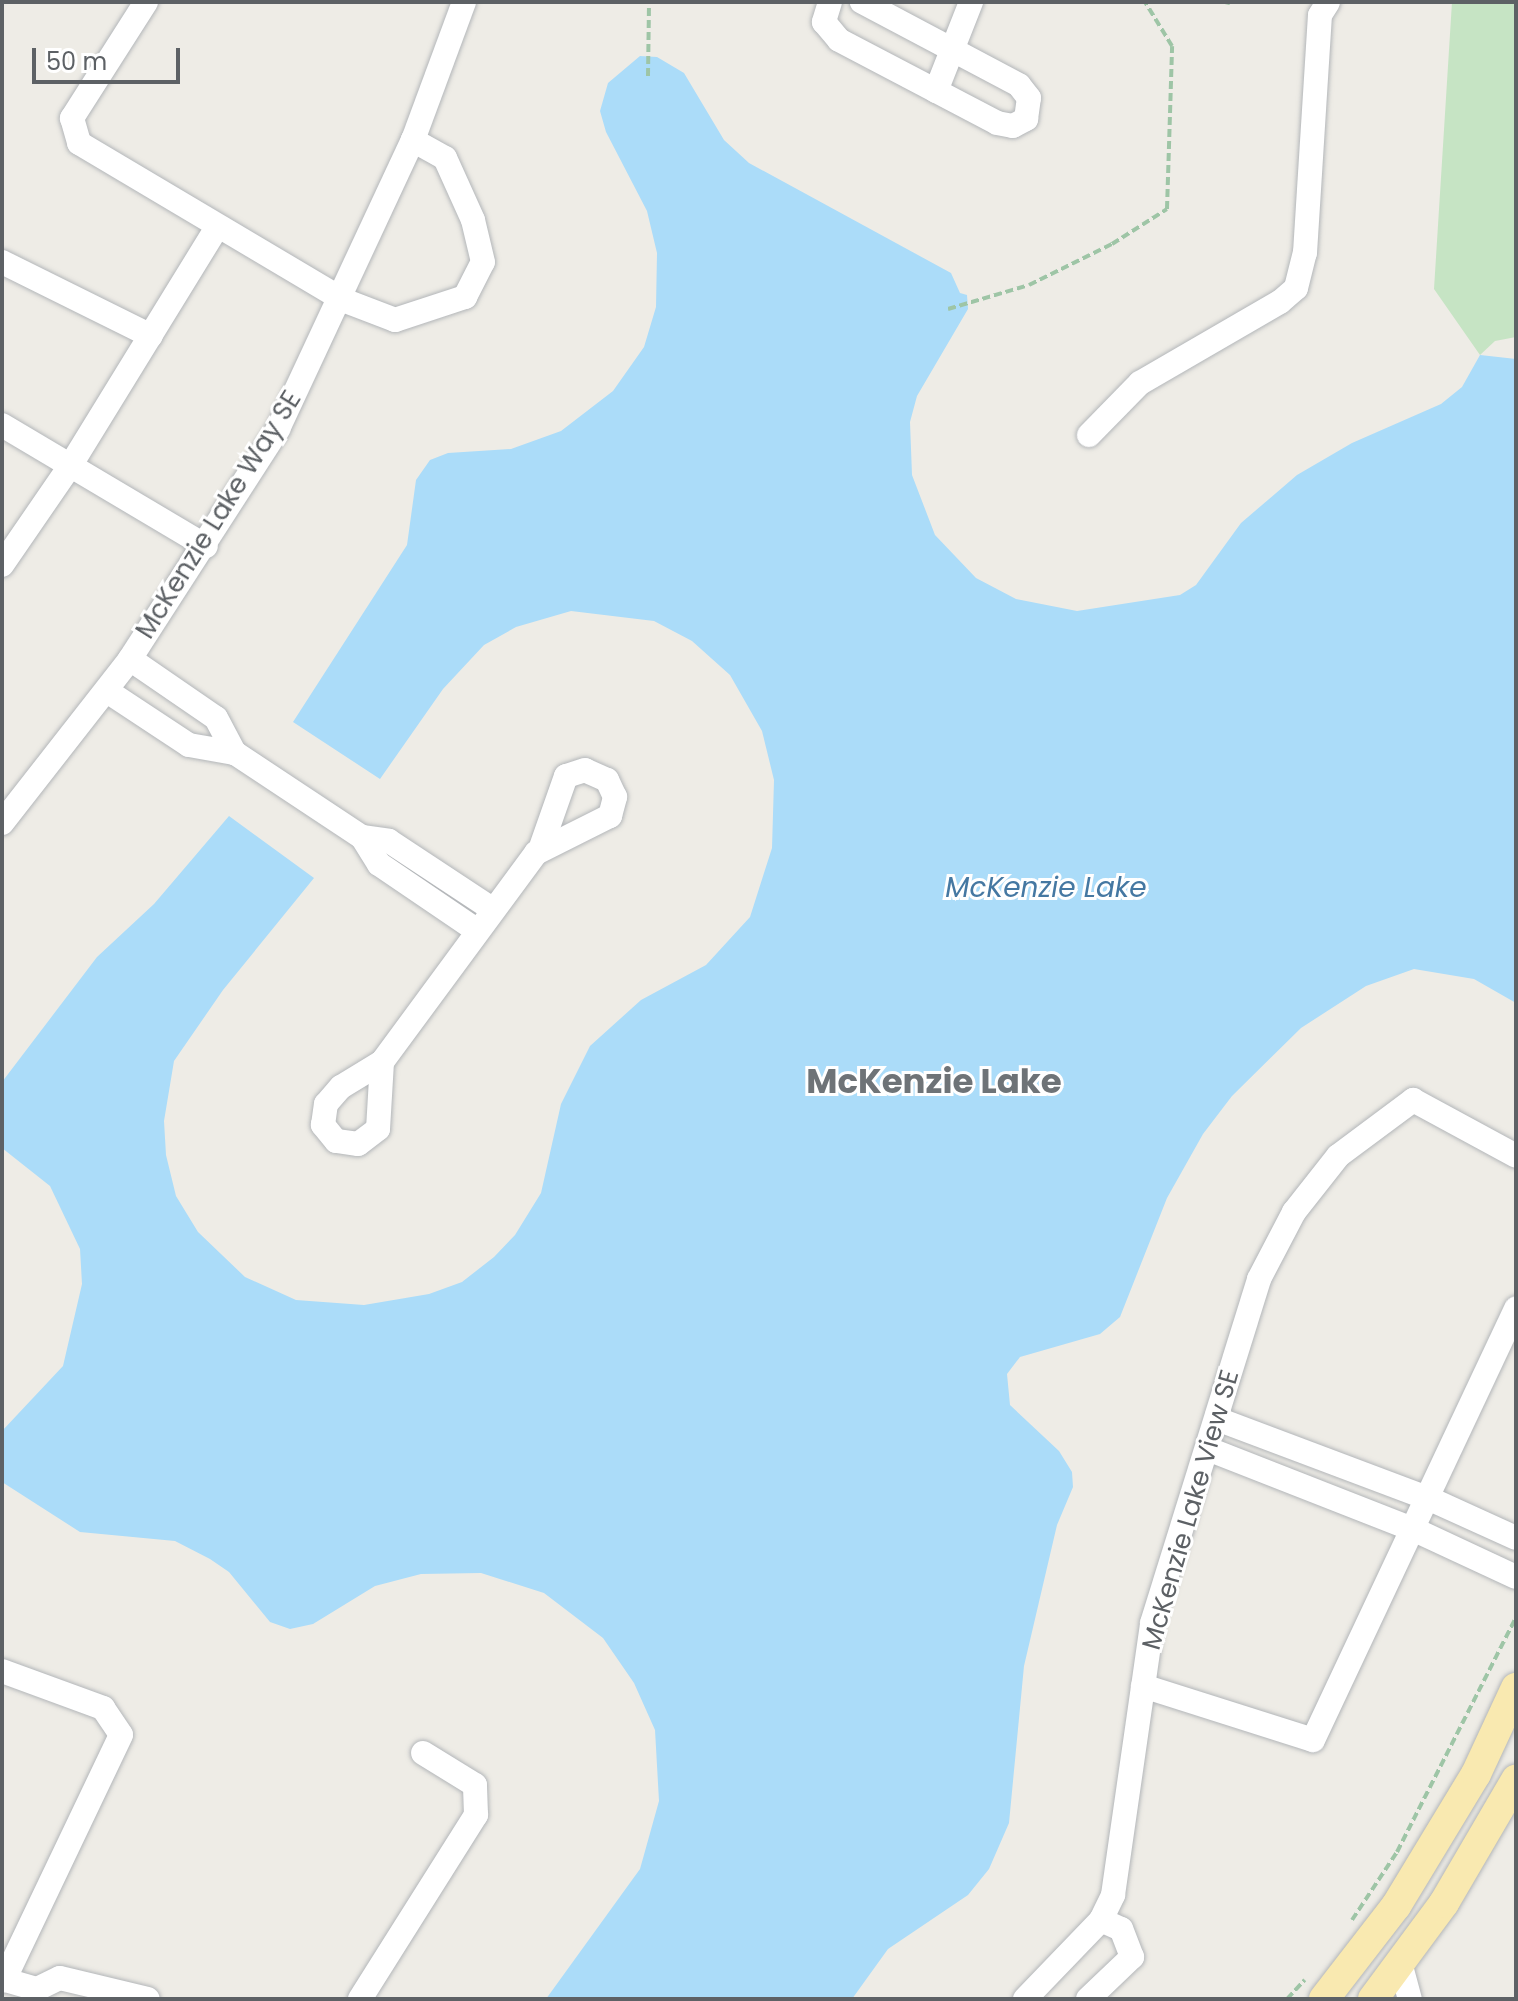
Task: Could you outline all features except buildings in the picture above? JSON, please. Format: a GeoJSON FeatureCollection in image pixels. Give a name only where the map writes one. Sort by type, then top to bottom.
{"type":"FeatureCollection","features":[{"type":"Feature","properties":{"kind":"main road"},"geometry":{"type":"LineString","coordinates":[[1316,1988],[1396,1906],[1476,1774],[1516,1688]]}},
{"type":"Feature","properties":{"kind":"main road"},"geometry":{"type":"LineString","coordinates":[[1373,1999],[1401,1966],[1504,1823],[1516,1780]]}},
{"type":"Feature","properties":{"kind":"street"},"geometry":{"type":"LineString","coordinates":[[146,2],[72,118],[79,143],[343,300],[395,320],[465,297],[483,262],[473,220],[445,158],[413,140]]}},
{"type":"Feature","properties":{"kind":"street","name":"McKenzie Lake Way SE"},"geometry":{"type":"LineString","coordinates":[[2,823],[130,659],[206,546],[278,429],[343,300],[413,140],[464,2]]}},
{"type":"Feature","properties":{"kind":"street"},"geometry":{"type":"LineString","coordinates":[[830,2],[823,18],[833,35],[1002,125],[1018,125],[1029,114],[1025,89],[862,2]]}},
{"type":"Feature","properties":{"kind":"street"},"geometry":{"type":"LineString","coordinates":[[936,91],[971,2]]}},
{"type":"Feature","properties":{"kind":"street"},"geometry":{"type":"LineString","coordinates":[[1089,435],[1140,383],[1280,302],[1296,288],[1305,253],[1320,6]]}},
{"type":"Feature","properties":{"kind":"street"},"geometry":{"type":"LineString","coordinates":[[2,565],[72,463],[217,227]]}},
{"type":"Feature","properties":{"kind":"street"},"geometry":{"type":"LineString","coordinates":[[2,262],[151,336]]}},
{"type":"Feature","properties":{"kind":"street"},"geometry":{"type":"LineString","coordinates":[[2,425],[72,463],[206,546]]}},
{"type":"Feature","properties":{"kind":"street"},"geometry":{"type":"LineString","coordinates":[[130,659],[216,718],[235,753]]}},
{"type":"Feature","properties":{"kind":"street"},"geometry":{"type":"LineString","coordinates":[[107,691],[189,745],[235,753],[362,837],[389,841],[492,909]]}},
{"type":"Feature","properties":{"kind":"street"},"geometry":{"type":"LineString","coordinates":[[362,837],[374,860],[476,930]]}},
{"type":"Feature","properties":{"kind":"street"},"geometry":{"type":"LineString","coordinates":[[382,1062],[476,930],[541,847]]}},
{"type":"Feature","properties":{"kind":"street","name":"McKenzie Lake View SE"},"geometry":{"type":"LineString","coordinates":[[1516,1156],[1413,1100],[1338,1156],[1294,1212],[1259,1279],[1152,1623],[1143,1686],[1313,1740],[1430,1499],[1516,1308]]}},
{"type":"Feature","properties":{"kind":"street"},"geometry":{"type":"LineString","coordinates":[[1217,1419],[1430,1499],[1516,1538]]}},
{"type":"Feature","properties":{"kind":"street"},"geometry":{"type":"LineString","coordinates":[[1208,1449],[1415,1530],[1516,1577]]}},
{"type":"Feature","properties":{"kind":"street"},"geometry":{"type":"LineString","coordinates":[[2,1671],[103,1708],[121,1735],[23,1989]]}},
{"type":"Feature","properties":{"kind":"street"},"geometry":{"type":"LineString","coordinates":[[1025,1999],[1101,1920],[1113,1895],[1126,1828],[1143,1686]]}},
{"type":"Feature","properties":{"kind":"street"},"geometry":{"type":"LineString","coordinates":[[360,1999],[476,1815],[475,1785],[423,1753]]}},
{"type":"Feature","properties":{"kind":"street"},"geometry":{"type":"LineString","coordinates":[[1088,1999],[1132,1957],[1121,1929],[1101,1920]]}},
{"type":"Feature","properties":{"kind":"street"},"geometry":{"type":"LineString","coordinates":[[1401,1966],[1410,1999]]}},
{"type":"Feature","properties":{"kind":"street"},"geometry":{"type":"LineString","coordinates":[[23,1989],[60,1978],[148,1999]]}},
{"type":"Feature","properties":{"kind":"path"},"geometry":{"type":"LineString","coordinates":[[648,76],[649,2]]}},
{"type":"Feature","properties":{"kind":"path"},"geometry":{"type":"LineString","coordinates":[[948,309],[1029,285],[1129,235],[1167,209],[1172,46],[1145,2]]}},
{"type":"Feature","properties":{"kind":"path"},"geometry":{"type":"LineString","coordinates":[[1345,1931],[1397,1852],[1516,1617]]}},
{"type":"Feature","properties":{"kind":"path"},"geometry":{"type":"LineString","coordinates":[[1287,1999],[1316,1988]]}},
{"type":"Feature","properties":{"kind":"green space"},"geometry":{"type":"Polygon","coordinates":[[[1452,2],[1516,2],[1516,337],[1495,341],[1480,355],[1434,289],[1452,2]]]}},
{"type":"Feature","properties":{"kind":"water","name":"McKenzie Lake"},"geometry":{"type":"Polygon","coordinates":[[[640,56],[657,57],[684,73],[724,140],[749,163],[951,273],[960,293],[967,295],[968,309],[917,396],[910,422],[912,475],[935,535],[976,578],[1016,599],[1077,611],[1180,595],[1196,585],[1241,523],[1297,475],[1352,443],[1441,404],[1462,387],[1480,355],[1516,359],[1516,1003],[1474,979],[1414,969],[1366,986],[1301,1028],[1232,1096],[1203,1134],[1167,1198],[1120,1317],[1100,1334],[1020,1357],[1007,1374],[1010,1405],[1059,1451],[1072,1472],[1073,1487],[1057,1525],[1024,1666],[1009,1823],[989,1869],[968,1895],[888,1949],[852,1999],[546,1999],[640,1869],[659,1801],[655,1730],[634,1683],[603,1638],[544,1593],[481,1573],[421,1574],[375,1586],[313,1624],[290,1629],[270,1622],[229,1572],[175,1541],[80,1532],[2,1482],[2,1431],[63,1366],[82,1284],[80,1249],[50,1186],[2,1148],[2,1082],[97,957],[154,904],[229,816],[314,878],[223,990],[174,1061],[164,1121],[166,1155],[176,1196],[198,1232],[245,1277],[296,1300],[364,1305],[429,1294],[462,1282],[494,1257],[515,1235],[541,1193],[561,1104],[590,1046],[641,1000],[706,965],[750,917],[772,848],[774,780],[762,731],[730,675],[692,641],[654,621],[571,611],[516,627],[484,645],[443,689],[380,779],[293,722],[407,545],[416,480],[430,460],[448,453],[511,449],[561,431],[613,391],[644,347],[656,307],[657,253],[647,211],[606,132],[600,111],[608,83],[640,56]]]}},
{"type":"Feature","properties":{"kind":"district","name":"McKenzie Lake"},"geometry":{"type":"Point","coordinates":[934,1082]}}]}
